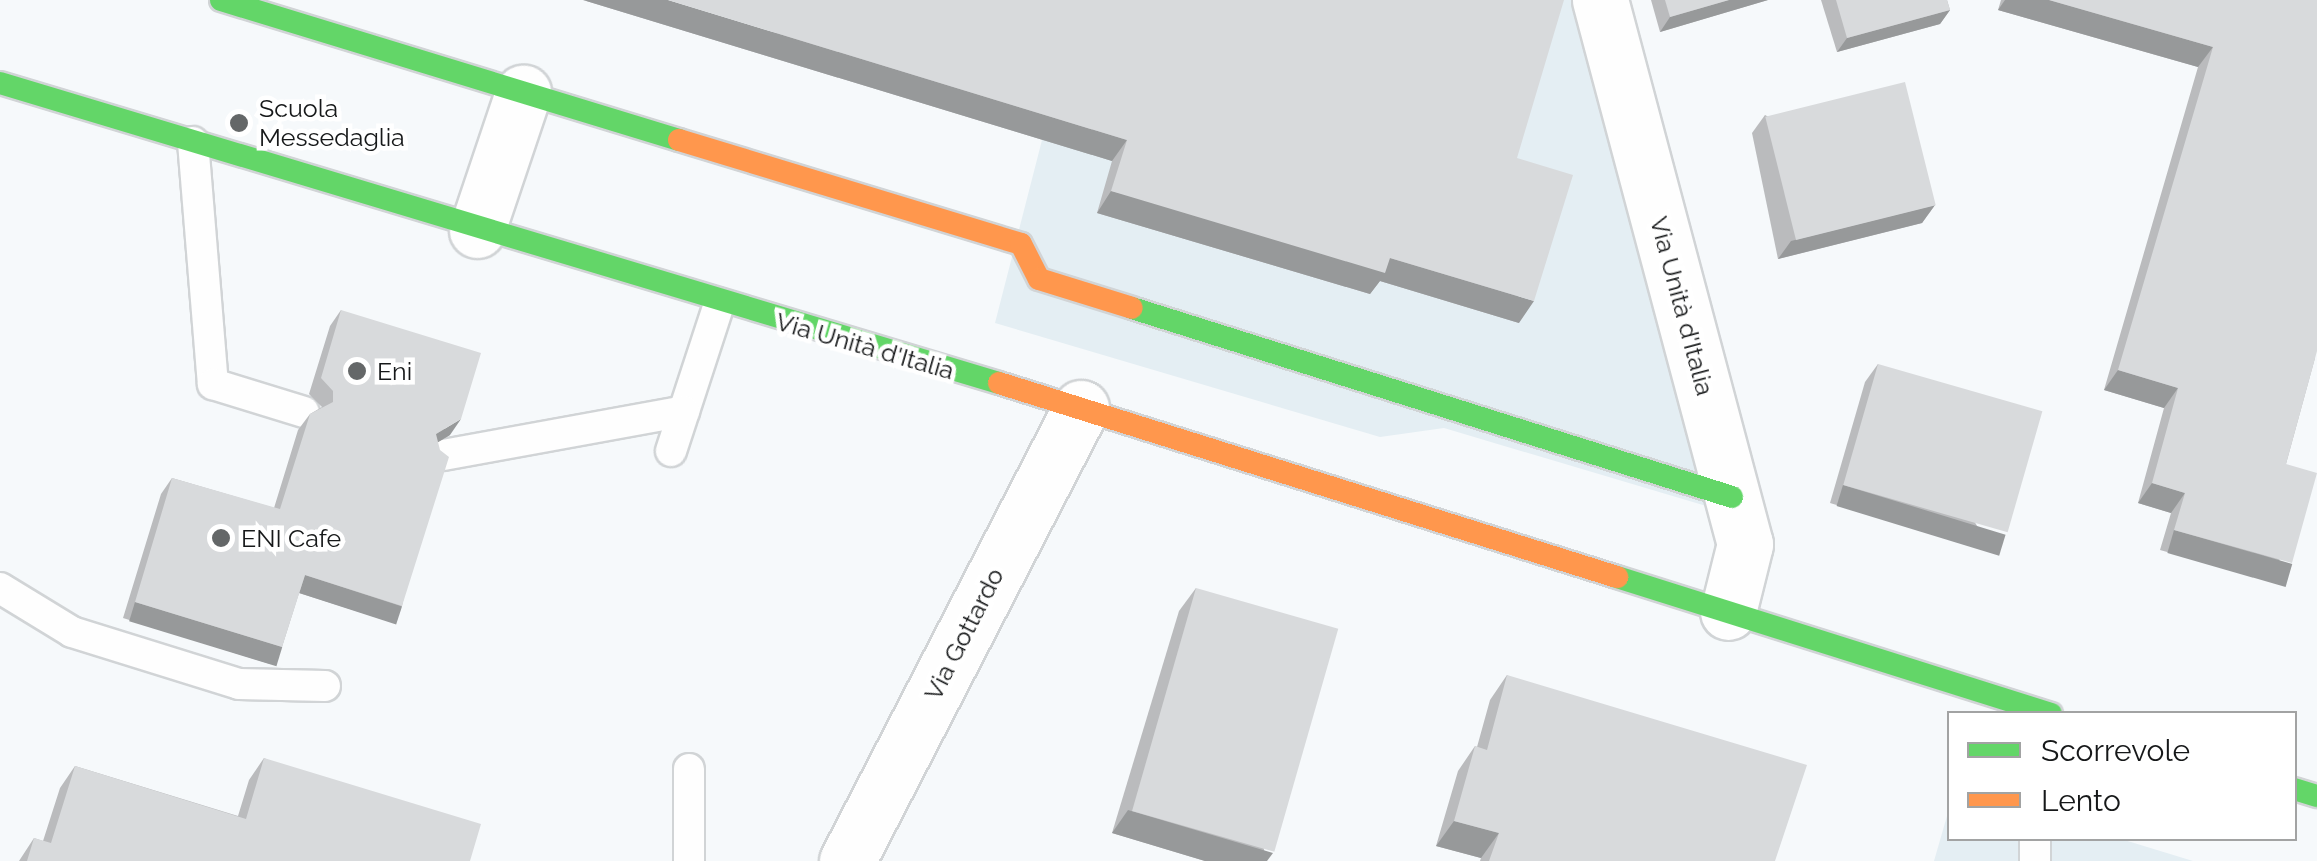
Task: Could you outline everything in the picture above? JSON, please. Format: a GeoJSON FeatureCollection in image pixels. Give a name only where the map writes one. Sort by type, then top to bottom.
{"type":"FeatureCollection","features":[{"type":"Feature","properties":{"kind":"main road"},"geometry":{"type":"LineString","coordinates":[[221,0],[1021,244],[1039,278],[1732,497]]}},
{"type":"Feature","properties":{"kind":"main road","name":"Via Unità d'Italia"},"geometry":{"type":"LineString","coordinates":[[0,83],[719,304],[1081,408],[2041,711]]}},
{"type":"Feature","properties":{"kind":"street","name":"Via Unità d'Italia"},"geometry":{"type":"LineString","coordinates":[[1600,0],[1746,544],[1728,612]]}},
{"type":"Feature","properties":{"kind":"street"},"geometry":{"type":"LineString","coordinates":[[477,230],[524,93]]}},
{"type":"Feature","properties":{"kind":"street","name":"Via Gottardo"},"geometry":{"type":"LineString","coordinates":[[847,861],[1081,408]]}},
{"type":"Feature","properties":{"kind":"lane"},"geometry":{"type":"LineString","coordinates":[[193,142],[213,384],[304,412]]}},
{"type":"Feature","properties":{"kind":"lane"},"geometry":{"type":"LineString","coordinates":[[672,451],[719,304]]}},
{"type":"Feature","properties":{"kind":"lane"},"geometry":{"type":"LineString","coordinates":[[443,454],[684,410]]}},
{"type":"Feature","properties":{"kind":"lane"},"geometry":{"type":"LineString","coordinates":[[0,588],[72,632],[238,684],[326,686]]}},
{"type":"Feature","properties":{"kind":"lane"},"geometry":{"type":"LineString","coordinates":[[688,769],[688,861]]}},
{"type":"Feature","properties":{"kind":"shaded area"},"geometry":{"type":"Polygon","coordinates":[[[1078,0],[1602,0],[1723,511],[1444,428],[1380,437],[995,323],[1078,0]]]}},
{"type":"Feature","properties":{"kind":"shaded area"},"geometry":{"type":"Polygon","coordinates":[[[1947,816],[1947,841],[2128,841],[2193,861],[1934,861],[1947,816]]]}},
{"type":"Feature","properties":{"kind":"building"},"geometry":{"type":"Polygon","coordinates":[[[668,0],[1564,0],[1517,158],[1573,175],[1534,301],[1390,258],[1385,273],[1111,191],[1127,140],[668,0]]]}},
{"type":"Feature","properties":{"kind":"building"},"geometry":{"type":"Polygon","coordinates":[[[1665,0],[1729,0],[1670,17],[1665,0]]]}},
{"type":"Feature","properties":{"kind":"building"},"geometry":{"type":"Polygon","coordinates":[[[1836,0],[1947,0],[1950,10],[1847,38],[1836,0]]]}},
{"type":"Feature","properties":{"kind":"building"},"geometry":{"type":"Polygon","coordinates":[[[2049,0],[2317,0],[2317,351],[2286,464],[2317,473],[2292,563],[2174,530],[2185,493],[2152,483],[2178,388],[2118,370],[2213,47],[2049,0]]]}},
{"type":"Feature","properties":{"kind":"building"},"geometry":{"type":"Polygon","coordinates":[[[1905,82],[1936,205],[1796,240],[1765,117],[1905,82]]]}},
{"type":"Feature","properties":{"kind":"building"},"geometry":{"type":"Polygon","coordinates":[[[341,310],[481,353],[461,419],[436,434],[440,450],[449,457],[402,606],[305,575],[282,647],[135,602],[172,478],[280,509],[310,414],[333,402],[333,391],[321,378],[341,310]]]}},
{"type":"Feature","properties":{"kind":"building"},"geometry":{"type":"Polygon","coordinates":[[[1878,364],[2042,411],[2008,532],[1843,485],[1878,364]]]}},
{"type":"Feature","properties":{"kind":"building"},"geometry":{"type":"Polygon","coordinates":[[[1196,588],[1338,629],[1274,852],[1132,811],[1196,588]]]}},
{"type":"Feature","properties":{"kind":"building"},"geometry":{"type":"Polygon","coordinates":[[[1507,675],[1807,765],[1775,861],[1489,861],[1499,833],[1454,821],[1475,746],[1487,750],[1507,675]]]}},
{"type":"Feature","properties":{"kind":"building"},"geometry":{"type":"Polygon","coordinates":[[[264,758],[481,824],[470,861],[27,861],[34,838],[51,843],[75,766],[246,819],[264,758]]]}},
{"type":"Feature","properties":{"kind":"traffic: fast"},"geometry":{"type":"LineString","coordinates":[[221,0],[679,140]]}},
{"type":"Feature","properties":{"kind":"traffic: fast"},"geometry":{"type":"LineString","coordinates":[[0,83],[999,383]]}},
{"type":"Feature","properties":{"kind":"traffic: fast"},"geometry":{"type":"LineString","coordinates":[[1132,308],[1732,497]]}},
{"type":"Feature","properties":{"kind":"traffic: fast"},"geometry":{"type":"LineString","coordinates":[[1617,577],[2041,711]]}},
{"type":"Feature","properties":{"kind":"traffic: fast"},"geometry":{"type":"LineString","coordinates":[[2297,790],[2317,796]]}},
{"type":"Feature","properties":{"kind":"traffic: slow"},"geometry":{"type":"LineString","coordinates":[[679,140],[1021,244],[1039,279],[1132,308]]}},
{"type":"Feature","properties":{"kind":"traffic: slow"},"geometry":{"type":"LineString","coordinates":[[999,383],[1617,577]]}},
{"type":"Feature","properties":{"kind":"place","name":"Scuola Messedaglia"},"geometry":{"type":"Point","coordinates":[239,123]}},
{"type":"Feature","properties":{"kind":"place","name":"Eni"},"geometry":{"type":"Point","coordinates":[357,371]}},
{"type":"Feature","properties":{"kind":"place","name":"ENI Cafe"},"geometry":{"type":"Point","coordinates":[221,538]}}]}
